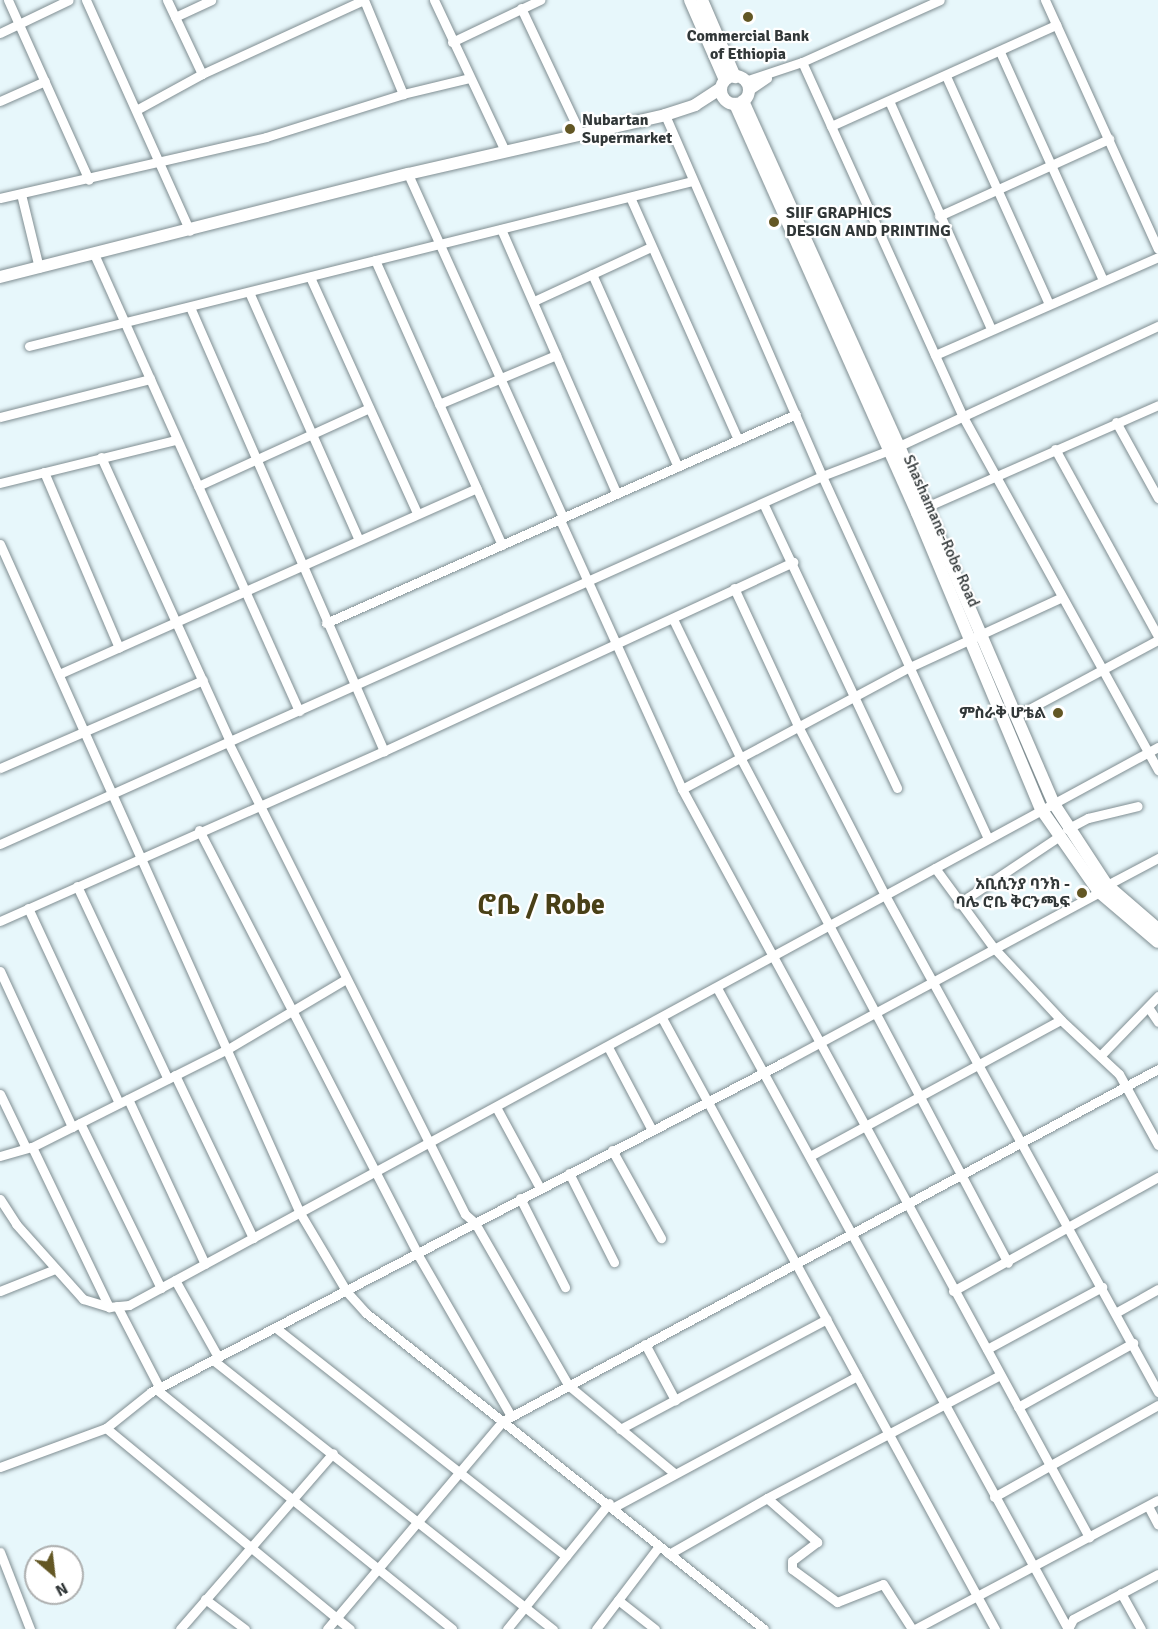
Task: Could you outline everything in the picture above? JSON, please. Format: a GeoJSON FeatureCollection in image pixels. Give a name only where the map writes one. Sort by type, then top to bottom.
{"type":"FeatureCollection","features":[{"type":"Feature","properties":{"kind":"main road"},"geometry":{"type":"LineString","coordinates":[[690,0],[735,90]]}},
{"type":"Feature","properties":{"kind":"main road"},"geometry":{"type":"LineString","coordinates":[[702,0],[735,90]]}},
{"type":"Feature","properties":{"kind":"main road"},"geometry":{"type":"LineString","coordinates":[[0,277],[190,231],[408,174],[665,115],[735,90]]}},
{"type":"Feature","properties":{"kind":"main road","name":"Shashamane-Robe Road"},"geometry":{"type":"LineString","coordinates":[[735,90],[975,636],[1016,716],[1054,804],[1063,833]]}},
{"type":"Feature","properties":{"kind":"main road","name":"Shashamane-Robe Road"},"geometry":{"type":"LineString","coordinates":[[892,448],[926,507],[1041,810],[1063,833],[1103,888],[1158,942]]}},
{"type":"Feature","properties":{"kind":"main road","name":"Shashamane-Robe Road"},"geometry":{"type":"LineString","coordinates":[[1103,888],[1158,929]]}},
{"type":"Feature","properties":{"kind":"street"},"geometry":{"type":"LineString","coordinates":[[8,0],[89,180]]}},
{"type":"Feature","properties":{"kind":"street"},"geometry":{"type":"LineString","coordinates":[[0,33],[69,0]]}},
{"type":"Feature","properties":{"kind":"street"},"geometry":{"type":"LineString","coordinates":[[86,0],[138,110],[190,231]]}},
{"type":"Feature","properties":{"kind":"street"},"geometry":{"type":"LineString","coordinates":[[167,0],[202,74]]}},
{"type":"Feature","properties":{"kind":"street"},"geometry":{"type":"LineString","coordinates":[[175,17],[212,0]]}},
{"type":"Feature","properties":{"kind":"street"},"geometry":{"type":"LineString","coordinates":[[138,110],[202,74],[364,0],[403,94]]}},
{"type":"Feature","properties":{"kind":"street"},"geometry":{"type":"LineString","coordinates":[[434,0],[505,151]]}},
{"type":"Feature","properties":{"kind":"street"},"geometry":{"type":"LineString","coordinates":[[452,42],[540,0]]}},
{"type":"Feature","properties":{"kind":"street"},"geometry":{"type":"LineString","coordinates":[[735,90],[940,0]]}},
{"type":"Feature","properties":{"kind":"street"},"geometry":{"type":"LineString","coordinates":[[1045,0],[1158,249]]}},
{"type":"Feature","properties":{"kind":"street"},"geometry":{"type":"LineString","coordinates":[[521,8],[581,135]]}},
{"type":"Feature","properties":{"kind":"street"},"geometry":{"type":"LineString","coordinates":[[831,126],[890,103],[1056,25]]}},
{"type":"Feature","properties":{"kind":"street"},"geometry":{"type":"LineString","coordinates":[[1000,52],[1103,280]]}},
{"type":"Feature","properties":{"kind":"street"},"geometry":{"type":"LineString","coordinates":[[802,62],[962,415],[1158,770]]}},
{"type":"Feature","properties":{"kind":"street"},"geometry":{"type":"LineString","coordinates":[[946,76],[1049,304]]}},
{"type":"Feature","properties":{"kind":"street"},"geometry":{"type":"LineString","coordinates":[[0,198],[89,180],[266,137],[403,94],[469,78]]}},
{"type":"Feature","properties":{"kind":"street"},"geometry":{"type":"LineString","coordinates":[[0,101],[45,81]]}},
{"type":"Feature","properties":{"kind":"street"},"geometry":{"type":"LineString","coordinates":[[890,103],[991,329]]}},
{"type":"Feature","properties":{"kind":"street"},"geometry":{"type":"LineString","coordinates":[[665,115],[822,476],[988,838]]}},
{"type":"Feature","properties":{"kind":"street"},"geometry":{"type":"LineString","coordinates":[[939,216],[1109,139]]}},
{"type":"Feature","properties":{"kind":"street"},"geometry":{"type":"LineString","coordinates":[[408,174],[682,789],[906,1206],[1089,1537]]}},
{"type":"Feature","properties":{"kind":"street"},"geometry":{"type":"LineString","coordinates":[[29,346],[693,181]]}},
{"type":"Feature","properties":{"kind":"street"},"geometry":{"type":"LineString","coordinates":[[21,194],[39,268]]}},
{"type":"Feature","properties":{"kind":"street"},"geometry":{"type":"LineString","coordinates":[[630,197],[738,440]]}},
{"type":"Feature","properties":{"kind":"street"},"geometry":{"type":"LineString","coordinates":[[501,229],[616,494]]}},
{"type":"Feature","properties":{"kind":"street"},"geometry":{"type":"LineString","coordinates":[[534,301],[651,247]]}},
{"type":"Feature","properties":{"kind":"street"},"geometry":{"type":"LineString","coordinates":[[94,254],[175,440],[299,711]]}},
{"type":"Feature","properties":{"kind":"street"},"geometry":{"type":"LineString","coordinates":[[935,355],[1158,257]]}},
{"type":"Feature","properties":{"kind":"street"},"geometry":{"type":"LineString","coordinates":[[375,260],[502,545]]}},
{"type":"Feature","properties":{"kind":"street"},"geometry":{"type":"LineString","coordinates":[[592,274],[678,467]]}},
{"type":"Feature","properties":{"kind":"street"},"geometry":{"type":"LineString","coordinates":[[310,277],[417,513]]}},
{"type":"Feature","properties":{"kind":"street"},"geometry":{"type":"LineString","coordinates":[[249,292],[359,540]]}},
{"type":"Feature","properties":{"kind":"street"},"geometry":{"type":"LineString","coordinates":[[190,307],[254,461],[384,751]]}},
{"type":"Feature","properties":{"kind":"street"},"geometry":{"type":"LineString","coordinates":[[0,844],[763,502],[892,448],[1158,326]]}},
{"type":"Feature","properties":{"kind":"street"},"geometry":{"type":"LineString","coordinates":[[440,404],[556,355]]}},
{"type":"Feature","properties":{"kind":"street"},"geometry":{"type":"LineString","coordinates":[[0,417],[150,380]]}},
{"type":"Feature","properties":{"kind":"street"},"geometry":{"type":"LineString","coordinates":[[926,507],[1158,405]]}},
{"type":"Feature","properties":{"kind":"street"},"geometry":{"type":"LineString","coordinates":[[198,486],[369,408]]}},
{"type":"Feature","properties":{"kind":"street"},"geometry":{"type":"LineString","coordinates":[[326,623],[796,414]]}},
{"type":"Feature","properties":{"kind":"street"},"geometry":{"type":"LineString","coordinates":[[1116,422],[1158,498]]}},
{"type":"Feature","properties":{"kind":"street"},"geometry":{"type":"LineString","coordinates":[[0,483],[175,440]]}},
{"type":"Feature","properties":{"kind":"street"},"geometry":{"type":"LineString","coordinates":[[1016,716],[1102,671],[1158,638],[1055,450]]}},
{"type":"Feature","properties":{"kind":"street"},"geometry":{"type":"LineString","coordinates":[[101,457],[260,807],[465,1214],[475,1223],[568,1385],[674,1473]]}},
{"type":"Feature","properties":{"kind":"street"},"geometry":{"type":"LineString","coordinates":[[44,472],[119,648]]}},
{"type":"Feature","properties":{"kind":"street"},"geometry":{"type":"LineString","coordinates":[[59,674],[476,488]]}},
{"type":"Feature","properties":{"kind":"street"},"geometry":{"type":"LineString","coordinates":[[763,502],[793,562],[852,697],[897,788]]}},
{"type":"Feature","properties":{"kind":"street"},"geometry":{"type":"LineString","coordinates":[[0,544],[110,794],[300,1213],[347,1292],[366,1313],[507,1418],[659,1546],[764,1629]]}},
{"type":"Feature","properties":{"kind":"street"},"geometry":{"type":"LineString","coordinates":[[0,921],[199,830],[260,807],[384,751],[793,562]]}},
{"type":"Feature","properties":{"kind":"street"},"geometry":{"type":"LineString","coordinates":[[734,588],[798,726],[886,897],[1067,1228],[1117,1312],[1158,1392]]}},
{"type":"Feature","properties":{"kind":"street"},"geometry":{"type":"LineString","coordinates":[[682,789],[910,667],[1062,597]]}},
{"type":"Feature","properties":{"kind":"street"},"geometry":{"type":"LineString","coordinates":[[673,619],[741,759],[832,926],[1008,1263]]}},
{"type":"Feature","properties":{"kind":"street"},"geometry":{"type":"LineString","coordinates":[[1,765],[203,680]]}},
{"type":"Feature","properties":{"kind":"street"},"geometry":{"type":"LineString","coordinates":[[0,1199],[55,1269],[83,1299],[113,1307],[129,1305],[886,897],[988,838],[1158,747]]}},
{"type":"Feature","properties":{"kind":"street"},"geometry":{"type":"LineString","coordinates":[[958,904],[1088,818],[1138,806]]}},
{"type":"Feature","properties":{"kind":"street"},"geometry":{"type":"LineString","coordinates":[[199,830],[374,1173],[507,1418]]}},
{"type":"Feature","properties":{"kind":"street"},"geometry":{"type":"LineString","coordinates":[[0,1467],[106,1428],[158,1388],[418,1255],[520,1198],[765,1071],[1158,858]]}},
{"type":"Feature","properties":{"kind":"street"},"geometry":{"type":"LineString","coordinates":[[935,868],[958,904],[993,947],[1061,1020],[1101,1054],[1125,1087],[1158,1145]]}},
{"type":"Feature","properties":{"kind":"street"},"geometry":{"type":"LineString","coordinates":[[77,886],[253,1238]]}},
{"type":"Feature","properties":{"kind":"street"},"geometry":{"type":"LineString","coordinates":[[28,908],[204,1264]]}},
{"type":"Feature","properties":{"kind":"street"},"geometry":{"type":"LineString","coordinates":[[0,971],[76,1125],[161,1288]]}},
{"type":"Feature","properties":{"kind":"street"},"geometry":{"type":"LineString","coordinates":[[0,1156],[29,1148],[226,1050],[346,979]]}},
{"type":"Feature","properties":{"kind":"street"},"geometry":{"type":"LineString","coordinates":[[717,988],[765,1071],[943,1405],[1068,1629]]}},
{"type":"Feature","properties":{"kind":"street"},"geometry":{"type":"LineString","coordinates":[[1101,1054],[1158,996]]}},
{"type":"Feature","properties":{"kind":"street"},"geometry":{"type":"LineString","coordinates":[[1148,1007],[1158,1022]]}},
{"type":"Feature","properties":{"kind":"street"},"geometry":{"type":"LineString","coordinates":[[662,1018],[709,1100],[995,1629]]}},
{"type":"Feature","properties":{"kind":"street"},"geometry":{"type":"LineString","coordinates":[[810,1156],[1061,1020]]}},
{"type":"Feature","properties":{"kind":"street"},"geometry":{"type":"LineString","coordinates":[[608,1047],[652,1130]]}},
{"type":"Feature","properties":{"kind":"street"},"geometry":{"type":"LineString","coordinates":[[327,1629],[419,1521],[459,1470],[507,1418],[798,1265],[1158,1069]]}},
{"type":"Feature","properties":{"kind":"street"},"geometry":{"type":"LineString","coordinates":[[0,1094],[158,1388],[291,1501],[452,1629]]}},
{"type":"Feature","properties":{"kind":"street"},"geometry":{"type":"LineString","coordinates":[[496,1107],[540,1188]]}},
{"type":"Feature","properties":{"kind":"street"},"geometry":{"type":"LineString","coordinates":[[612,1150],[661,1238]]}},
{"type":"Feature","properties":{"kind":"street"},"geometry":{"type":"LineString","coordinates":[[569,1173],[614,1262]]}},
{"type":"Feature","properties":{"kind":"street"},"geometry":{"type":"LineString","coordinates":[[953,1291],[1008,1263],[1158,1177]]}},
{"type":"Feature","properties":{"kind":"street"},"geometry":{"type":"LineString","coordinates":[[520,1198],[565,1287]]}},
{"type":"Feature","properties":{"kind":"street"},"geometry":{"type":"LineString","coordinates":[[0,1291],[55,1269]]}},
{"type":"Feature","properties":{"kind":"street"},"geometry":{"type":"LineString","coordinates":[[175,1280],[216,1359],[553,1629]]}},
{"type":"Feature","properties":{"kind":"street"},"geometry":{"type":"LineString","coordinates":[[987,1349],[1102,1287]]}},
{"type":"Feature","properties":{"kind":"street"},"geometry":{"type":"LineString","coordinates":[[1117,1312],[1158,1289]]}},
{"type":"Feature","properties":{"kind":"street"},"geometry":{"type":"LineString","coordinates":[[620,1430],[827,1319]]}},
{"type":"Feature","properties":{"kind":"street"},"geometry":{"type":"LineString","coordinates":[[276,1328],[566,1556]]}},
{"type":"Feature","properties":{"kind":"street"},"geometry":{"type":"LineString","coordinates":[[1018,1407],[1132,1343]]}},
{"type":"Feature","properties":{"kind":"street"},"geometry":{"type":"LineString","coordinates":[[645,1344],[675,1400]]}},
{"type":"Feature","properties":{"kind":"street"},"geometry":{"type":"LineString","coordinates":[[669,1554],[767,1498],[1000,1375]]}},
{"type":"Feature","properties":{"kind":"street"},"geometry":{"type":"LineString","coordinates":[[507,1629],[611,1505],[857,1376]]}},
{"type":"Feature","properties":{"kind":"street"},"geometry":{"type":"LineString","coordinates":[[994,1497],[1158,1405]]}},
{"type":"Feature","properties":{"kind":"street"},"geometry":{"type":"LineString","coordinates":[[106,1428],[350,1629]]}},
{"type":"Feature","properties":{"kind":"street"},"geometry":{"type":"LineString","coordinates":[[180,1629],[333,1453]]}},
{"type":"Feature","properties":{"kind":"street"},"geometry":{"type":"LineString","coordinates":[[767,1498],[817,1542],[792,1562],[792,1569],[837,1602],[883,1584],[914,1629],[1158,1500]]}},
{"type":"Feature","properties":{"kind":"street"},"geometry":{"type":"LineString","coordinates":[[1148,1506],[1158,1525]]}},
{"type":"Feature","properties":{"kind":"street"},"geometry":{"type":"LineString","coordinates":[[596,1629],[659,1546]]}},
{"type":"Feature","properties":{"kind":"street"},"geometry":{"type":"LineString","coordinates":[[0,1551],[30,1629]]}},
{"type":"Feature","properties":{"kind":"street"},"geometry":{"type":"LineString","coordinates":[[1068,1629],[1073,1619],[1158,1574]]}},
{"type":"Feature","properties":{"kind":"street"},"geometry":{"type":"LineString","coordinates":[[1121,1593],[1141,1629]]}},
{"type":"Feature","properties":{"kind":"street"},"geometry":{"type":"LineString","coordinates":[[205,1599],[244,1629]]}},
{"type":"Feature","properties":{"kind":"street"},"geometry":{"type":"LineString","coordinates":[[618,1600],[656,1629]]}},
{"type":"Feature","properties":{"kind":"place","name":"Commercial Bank of Ethiopia"},"geometry":{"type":"Point","coordinates":[748,17]}},
{"type":"Feature","properties":{"kind":"place","name":"Nubartan Supermarket"},"geometry":{"type":"Point","coordinates":[570,129]}},
{"type":"Feature","properties":{"kind":"place","name":"SIIF GRAPHICS DESIGN AND PRINTING"},"geometry":{"type":"Point","coordinates":[774,222]}},
{"type":"Feature","properties":{"kind":"place","name":"ምስራቅ ሆቴል"},"geometry":{"type":"Point","coordinates":[1058,713]}},
{"type":"Feature","properties":{"kind":"place","name":"አቢሲንያ ባንክ - ባሌ ሮቤ ቅርንጫፍ"},"geometry":{"type":"Point","coordinates":[1082,893]}},
{"type":"Feature","properties":{"kind":"district","name":"ሮቤ / Robe"},"geometry":{"type":"Point","coordinates":[541,905]}}]}
